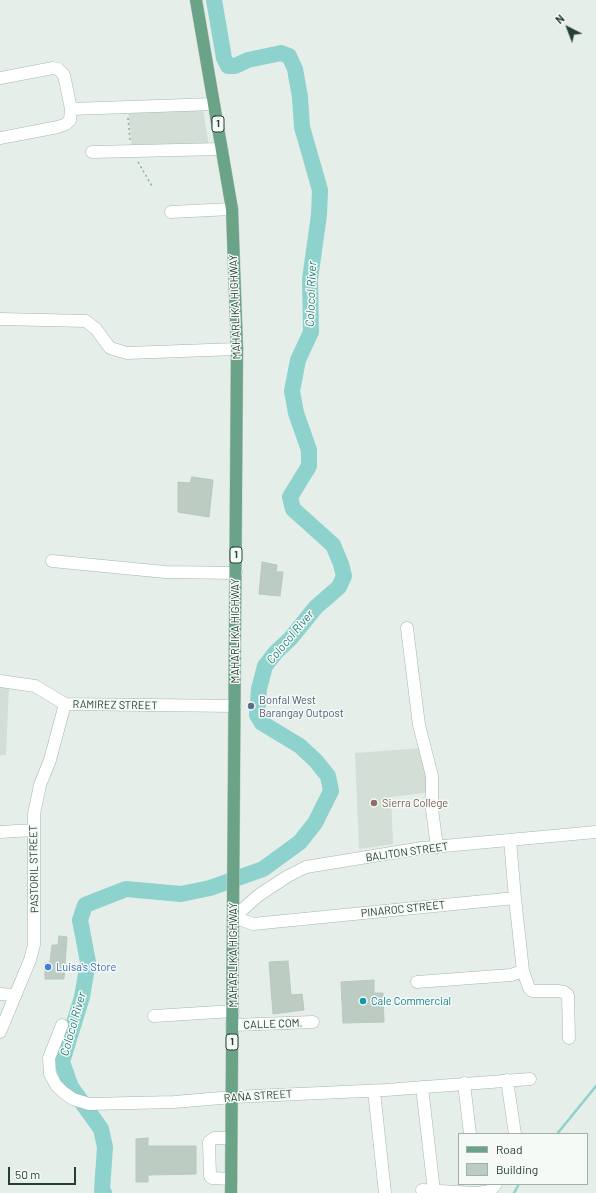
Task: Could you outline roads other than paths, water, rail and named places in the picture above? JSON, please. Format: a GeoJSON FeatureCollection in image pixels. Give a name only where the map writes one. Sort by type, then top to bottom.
{"type":"FeatureCollection","features":[{"type":"Feature","properties":{"kind":"main road","name":"MAHARLIKA HIGHWAY"},"geometry":{"type":"LineString","coordinates":[[196,0],[232,209],[237,349],[235,706],[232,860],[234,917],[231,1193]]}},
{"type":"Feature","properties":{"kind":"street"},"geometry":{"type":"LineString","coordinates":[[0,78],[53,68],[58,69],[64,75],[71,109],[70,120],[62,126],[0,138]]}},
{"type":"Feature","properties":{"kind":"street"},"geometry":{"type":"LineString","coordinates":[[71,109],[214,104]]}},
{"type":"Feature","properties":{"kind":"street"},"geometry":{"type":"LineString","coordinates":[[92,152],[222,149]]}},
{"type":"Feature","properties":{"kind":"street"},"geometry":{"type":"LineString","coordinates":[[171,212],[232,209]]}},
{"type":"Feature","properties":{"kind":"street"},"geometry":{"type":"LineString","coordinates":[[0,319],[86,321],[96,329],[110,348],[127,353],[237,349]]}},
{"type":"Feature","properties":{"kind":"street"},"geometry":{"type":"LineString","coordinates":[[52,561],[165,572],[236,572]]}},
{"type":"Feature","properties":{"kind":"street"},"geometry":{"type":"LineString","coordinates":[[407,628],[419,725],[432,776],[432,809],[437,847]]}},
{"type":"Feature","properties":{"kind":"street","name":"RAMIREZ STREET"},"geometry":{"type":"LineString","coordinates":[[0,681],[35,686],[65,704],[235,706]]}},
{"type":"Feature","properties":{"kind":"street","name":"PASTORIL STREET"},"geometry":{"type":"LineString","coordinates":[[0,1032],[30,960],[34,945],[34,814],[40,785],[50,760],[65,704]]}},
{"type":"Feature","properties":{"kind":"street"},"geometry":{"type":"LineString","coordinates":[[0,832],[34,830]]}},
{"type":"Feature","properties":{"kind":"street","name":"BALITON STREET"},"geometry":{"type":"LineString","coordinates":[[234,917],[259,895],[288,876],[306,867],[437,847],[596,832]]}},
{"type":"Feature","properties":{"kind":"street"},"geometry":{"type":"LineString","coordinates":[[510,840],[523,971],[529,988],[532,991],[558,991],[564,992],[568,995],[569,1038]]}},
{"type":"Feature","properties":{"kind":"street","name":"PINAROC STREET"},"geometry":{"type":"LineString","coordinates":[[234,917],[253,924],[515,898]]}},
{"type":"Feature","properties":{"kind":"street"},"geometry":{"type":"LineString","coordinates":[[417,982],[511,975],[523,971]]}},
{"type":"Feature","properties":{"kind":"street"},"geometry":{"type":"LineString","coordinates":[[0,994],[16,995]]}},
{"type":"Feature","properties":{"kind":"street"},"geometry":{"type":"LineString","coordinates":[[154,1016],[233,1011]]}},
{"type":"Feature","properties":{"kind":"street","name":"CALLE COM."},"geometry":{"type":"LineString","coordinates":[[232,1025],[313,1022]]}},
{"type":"Feature","properties":{"kind":"street","name":"RAÑA STREET"},"geometry":{"type":"LineString","coordinates":[[62,1025],[49,1058],[50,1074],[56,1085],[73,1099],[89,1104],[174,1102],[233,1097],[374,1091],[530,1079]]}},
{"type":"Feature","properties":{"kind":"street"},"geometry":{"type":"LineString","coordinates":[[506,1080],[514,1133]]}},
{"type":"Feature","properties":{"kind":"street"},"geometry":{"type":"LineString","coordinates":[[464,1083],[470,1133]]}},
{"type":"Feature","properties":{"kind":"street"},"geometry":{"type":"LineString","coordinates":[[422,1087],[428,1190],[476,1193],[490,1191],[495,1185]]}},
{"type":"Feature","properties":{"kind":"street"},"geometry":{"type":"LineString","coordinates":[[374,1091],[385,1193]]}},
{"type":"Feature","properties":{"kind":"street"},"geometry":{"type":"LineString","coordinates":[[231,1179],[212,1178],[210,1176],[209,1142],[214,1138],[232,1138]]}},
{"type":"Feature","properties":{"kind":"waterway","name":"Colocol River"},"geometry":{"type":"LineString","coordinates":[[104,1193],[102,1190],[105,1147],[101,1129],[71,1087],[62,1062],[82,997],[88,962],[80,920],[85,905],[126,889],[181,894],[210,888],[263,869],[300,842],[315,823],[331,791],[328,776],[316,761],[300,746],[262,723],[257,715],[259,689],[265,666],[276,652],[290,639],[316,607],[339,587],[344,576],[333,545],[293,509],[290,497],[309,466],[309,450],[296,413],[292,391],[298,360],[311,332],[310,279],[319,215],[320,190],[302,127],[300,97],[295,69],[289,56],[281,53],[248,60],[235,66],[228,66],[224,58],[214,0]]}},
{"type":"Feature","properties":{"kind":"waterway"},"geometry":{"type":"LineString","coordinates":[[558,1133],[596,1086]]}},
{"type":"Feature","properties":{"kind":"waterway"},"geometry":{"type":"LineString","coordinates":[[514,1193],[518,1185]]}},
{"type":"Feature","properties":{"kind":"place","name":"Bonfal West Barangay Outpost"},"geometry":{"type":"Point","coordinates":[251,706]}},
{"type":"Feature","properties":{"kind":"place","name":"Sierra College"},"geometry":{"type":"Point","coordinates":[374,803]}},
{"type":"Feature","properties":{"kind":"place","name":"Luisa's Store"},"geometry":{"type":"Point","coordinates":[48,967]}},
{"type":"Feature","properties":{"kind":"place","name":"Cale Commercial"},"geometry":{"type":"Point","coordinates":[363,1001]}}]}
